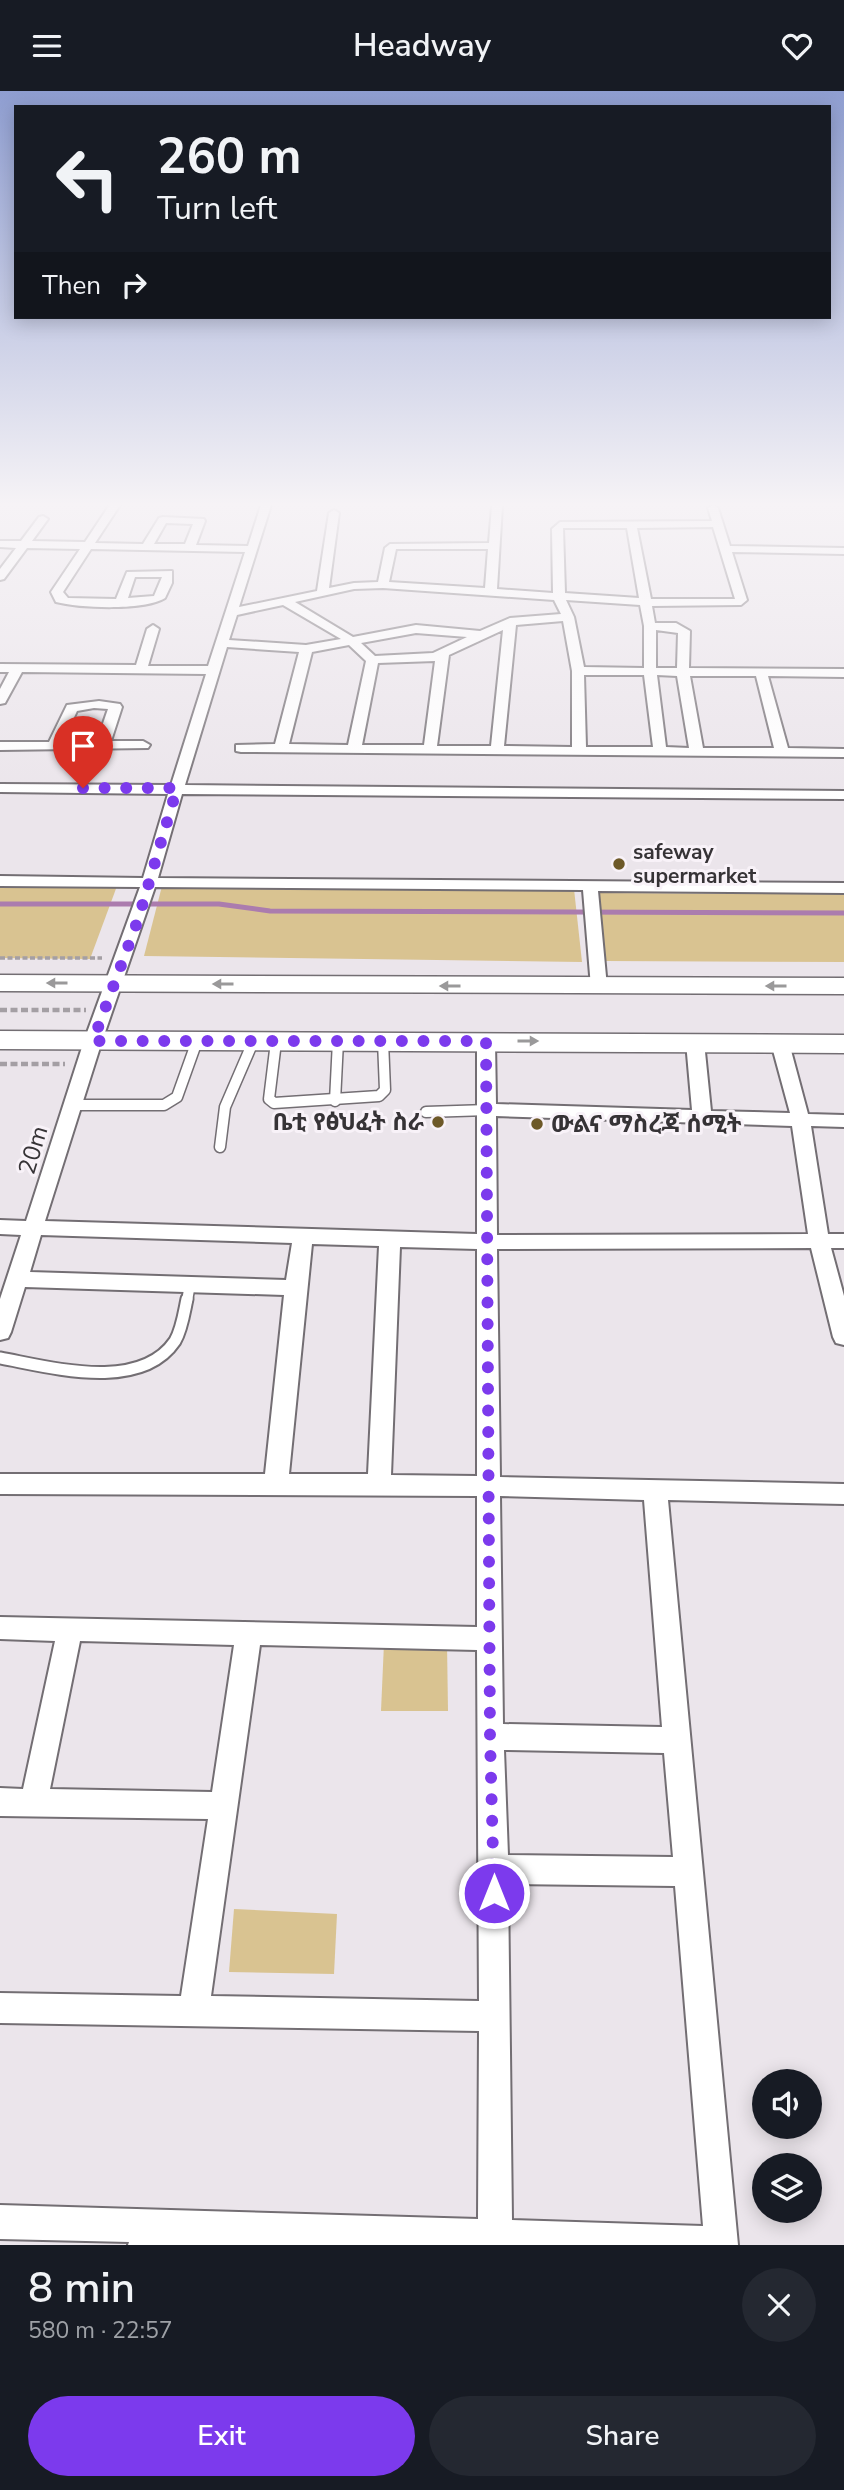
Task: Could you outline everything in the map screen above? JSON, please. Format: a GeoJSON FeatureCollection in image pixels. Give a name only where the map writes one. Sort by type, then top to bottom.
{"type":"FeatureCollection","features":[{"type":"Feature","properties":{"kind":"main road"},"geometry":{"type":"LineString","coordinates":[[0,983],[844,986]]}},
{"type":"Feature","properties":{"kind":"main road"},"geometry":{"type":"LineString","coordinates":[[0,1040],[90,1052],[197,1041],[844,1044]]}},
{"type":"Feature","properties":{"kind":"street","name":"20m"},"geometry":{"type":"LineString","coordinates":[[0,1332],[72,1105],[138,920],[237,603]]}},
{"type":"Feature","properties":{"kind":"street"},"geometry":{"type":"LineString","coordinates":[[234,612],[277,603]]}},
{"type":"Feature","properties":{"kind":"street"},"geometry":{"type":"LineString","coordinates":[[287,603],[349,640],[372,660],[443,655],[510,622],[568,617]]}},
{"type":"Feature","properties":{"kind":"street"},"geometry":{"type":"LineString","coordinates":[[561,603],[568,617],[578,671],[579,751]]}},
{"type":"Feature","properties":{"kind":"street"},"geometry":{"type":"LineString","coordinates":[[645,603],[650,626],[650,671],[660,752]]}},
{"type":"Feature","properties":{"kind":"street"},"geometry":{"type":"LineString","coordinates":[[694,603],[740,603]]}},
{"type":"Feature","properties":{"kind":"street"},"geometry":{"type":"LineString","coordinates":[[497,750],[510,622]]}},
{"type":"Feature","properties":{"kind":"street"},"geometry":{"type":"LineString","coordinates":[[650,626],[676,627],[684,631],[682,672],[697,752]]}},
{"type":"Feature","properties":{"kind":"street"},"geometry":{"type":"LineString","coordinates":[[141,670],[153,629]]}},
{"type":"Feature","properties":{"kind":"street"},"geometry":{"type":"LineString","coordinates":[[224,643],[306,649],[416,629],[481,635]]}},
{"type":"Feature","properties":{"kind":"street"},"geometry":{"type":"LineString","coordinates":[[281,748],[306,649]]}},
{"type":"Feature","properties":{"kind":"street"},"geometry":{"type":"LineString","coordinates":[[430,749],[443,655]]}},
{"type":"Feature","properties":{"kind":"street"},"geometry":{"type":"LineString","coordinates":[[354,749],[372,660]]}},
{"type":"Feature","properties":{"kind":"street"},"geometry":{"type":"LineString","coordinates":[[0,668],[214,670]]}},
{"type":"Feature","properties":{"kind":"street"},"geometry":{"type":"LineString","coordinates":[[0,700],[18,668]]}},
{"type":"Feature","properties":{"kind":"street"},"geometry":{"type":"LineString","coordinates":[[578,671],[844,673]]}},
{"type":"Feature","properties":{"kind":"street"},"geometry":{"type":"LineString","coordinates":[[761,673],[782,753]]}},
{"type":"Feature","properties":{"kind":"street"},"geometry":{"type":"LineString","coordinates":[[54,745],[72,708],[81,705],[110,705],[115,707],[103,745]]}},
{"type":"Feature","properties":{"kind":"street"},"geometry":{"type":"LineString","coordinates":[[0,746],[143,745]]}},
{"type":"Feature","properties":{"kind":"street"},"geometry":{"type":"LineString","coordinates":[[242,748],[844,753]]}},
{"type":"Feature","properties":{"kind":"street"},"geometry":{"type":"LineString","coordinates":[[0,788],[844,795]]}},
{"type":"Feature","properties":{"kind":"street"},"geometry":{"type":"LineString","coordinates":[[0,881],[147,889],[590,886],[844,888]]}},
{"type":"Feature","properties":{"kind":"street"},"geometry":{"type":"LineString","coordinates":[[590,886],[599,987]]}},
{"type":"Feature","properties":{"kind":"street"},"geometry":{"type":"LineString","coordinates":[[486,1041],[495,2241]]}},
{"type":"Feature","properties":{"kind":"street"},"geometry":{"type":"LineString","coordinates":[[695,1042],[702,1117]]}},
{"type":"Feature","properties":{"kind":"street"},"geometry":{"type":"LineString","coordinates":[[780,1043],[801,1121],[819,1240],[843,1326]]}},
{"type":"Feature","properties":{"kind":"street"},"geometry":{"type":"LineString","coordinates":[[488,1110],[844,1121]]}},
{"type":"Feature","properties":{"kind":"street"},"geometry":{"type":"LineString","coordinates":[[0,1227],[487,1242],[844,1241]]}},
{"type":"Feature","properties":{"kind":"street"},"geometry":{"type":"LineString","coordinates":[[276,1484],[295,1288],[303,1235]]}},
{"type":"Feature","properties":{"kind":"street"},"geometry":{"type":"LineString","coordinates":[[379,1484],[390,1237]]}},
{"type":"Feature","properties":{"kind":"street"},"geometry":{"type":"LineString","coordinates":[[17,1279],[295,1288]]}},
{"type":"Feature","properties":{"kind":"street"},"geometry":{"type":"LineString","coordinates":[[0,1484],[379,1484],[844,1494]]}},
{"type":"Feature","properties":{"kind":"street"},"geometry":{"type":"LineString","coordinates":[[0,2222],[147,2236],[721,2244],[655,1490]]}},
{"type":"Feature","properties":{"kind":"street"},"geometry":{"type":"LineString","coordinates":[[0,1628],[490,1639]]}},
{"type":"Feature","properties":{"kind":"street"},"geometry":{"type":"LineString","coordinates":[[34,1803],[70,1629]]}},
{"type":"Feature","properties":{"kind":"street"},"geometry":{"type":"LineString","coordinates":[[194,2011],[249,1633]]}},
{"type":"Feature","properties":{"kind":"street"},"geometry":{"type":"LineString","coordinates":[[490,1737],[677,1739]]}},
{"type":"Feature","properties":{"kind":"street"},"geometry":{"type":"LineString","coordinates":[[0,1802],[224,1806]]}},
{"type":"Feature","properties":{"kind":"street"},"geometry":{"type":"LineString","coordinates":[[494,1869],[688,1872]]}},
{"type":"Feature","properties":{"kind":"street"},"geometry":{"type":"LineString","coordinates":[[0,2008],[494,2015]]}},
{"type":"Feature","properties":{"kind":"lane"},"geometry":{"type":"LineString","coordinates":[[72,1105],[164,1105],[177,1097],[197,1041]]}},
{"type":"Feature","properties":{"kind":"lane"},"geometry":{"type":"LineString","coordinates":[[335,1101],[338,1041]]}},
{"type":"Feature","properties":{"kind":"lane"},"geometry":{"type":"LineString","coordinates":[[264,1042],[270,1099],[274,1103],[379,1096],[385,1090],[383,1041]]}},
{"type":"Feature","properties":{"kind":"lane"},"geometry":{"type":"LineString","coordinates":[[220,1147],[225,1107],[264,1042]]}},
{"type":"Feature","properties":{"kind":"lane"},"geometry":{"type":"LineString","coordinates":[[426,1112],[488,1110]]}},
{"type":"Feature","properties":{"kind":"lane"},"geometry":{"type":"LineString","coordinates":[[0,1357],[90,1372],[130,1370],[159,1358],[175,1341],[190,1284]]}},
{"type":"Feature","properties":{"kind":"path"},"geometry":{"type":"LineString","coordinates":[[0,958],[124,958]]}},
{"type":"Feature","properties":{"kind":"path"},"geometry":{"type":"LineString","coordinates":[[0,1010],[104,1010]]}},
{"type":"Feature","properties":{"kind":"path"},"geometry":{"type":"LineString","coordinates":[[0,1064],[90,1052]]}},
{"type":"Feature","properties":{"kind":"shaded area"},"geometry":{"type":"Polygon","coordinates":[[[117,886],[90,959],[0,958],[0,887],[117,886]]]}},
{"type":"Feature","properties":{"kind":"shaded area"},"geometry":{"type":"Polygon","coordinates":[[[162,886],[574,889],[582,962],[144,956],[162,886]]]}},
{"type":"Feature","properties":{"kind":"shaded area"},"geometry":{"type":"Polygon","coordinates":[[[597,893],[844,894],[844,962],[604,961],[597,893]]]}},
{"type":"Feature","properties":{"kind":"shaded area"},"geometry":{"type":"Polygon","coordinates":[[[384,1643],[447,1643],[448,1711],[381,1711],[384,1643]]]}},
{"type":"Feature","properties":{"kind":"shaded area"},"geometry":{"type":"Polygon","coordinates":[[[234,1909],[337,1914],[334,1974],[229,1972],[234,1909]]]}},
{"type":"Feature","properties":{"kind":"waterway"},"geometry":{"type":"LineString","coordinates":[[0,904],[219,904],[270,911],[844,913]]}},
{"type":"Feature","properties":{"kind":"place","name":"safeway supermarket"},"geometry":{"type":"Point","coordinates":[619,864]}},
{"type":"Feature","properties":{"kind":"place","name":"ቤቲ የፅህፈት ስራ"},"geometry":{"type":"Point","coordinates":[438,1122]}},
{"type":"Feature","properties":{"kind":"place","name":"ውልና ማስረጃ ሰሚት"},"geometry":{"type":"Point","coordinates":[537,1124]}},
{"type":"Feature","properties":{"kind":"route"},"geometry":{"type":"LineString","coordinates":[[83,788],[177,788],[138,920],[93,1041],[486,1041],[490,1737],[494,1893]]}}]}
